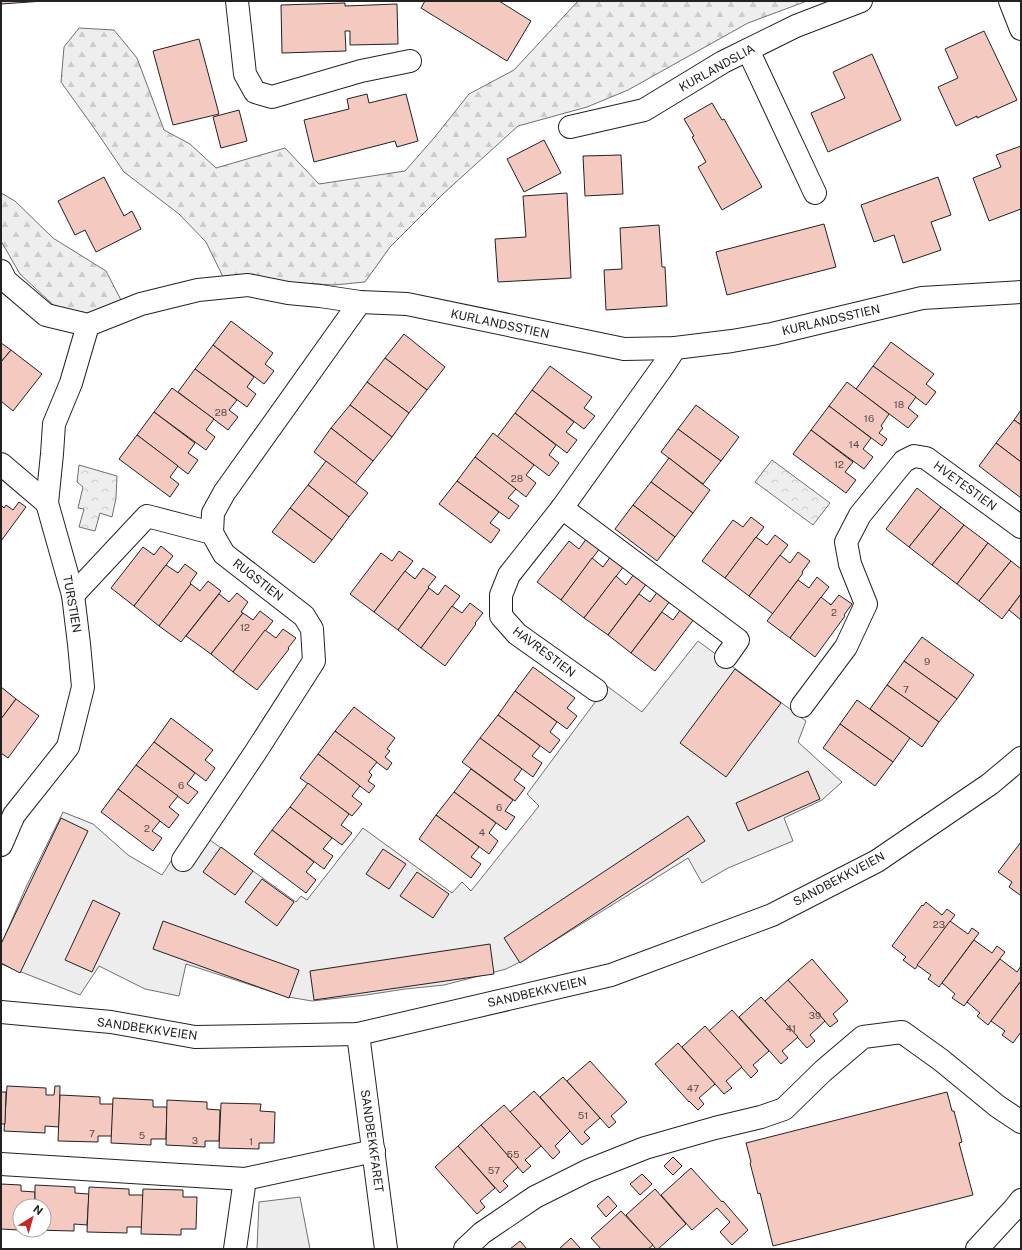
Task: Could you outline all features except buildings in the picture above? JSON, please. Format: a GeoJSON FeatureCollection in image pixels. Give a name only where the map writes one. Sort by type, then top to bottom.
{"type":"FeatureCollection","features":[{"type":"Feature","properties":{"kind":"street"},"geometry":{"type":"LineString","coordinates":[[237,1],[245,74],[254,92],[272,97],[361,71],[410,61]]}},
{"type":"Feature","properties":{"kind":"street","name":"KURLANDSLIA"},"geometry":{"type":"LineString","coordinates":[[570,127],[644,110],[723,62],[796,26],[861,1]]}},
{"type":"Feature","properties":{"kind":"street"},"geometry":{"type":"LineString","coordinates":[[1010,1],[1021,29]]}},
{"type":"Feature","properties":{"kind":"street"},"geometry":{"type":"LineString","coordinates":[[748,50],[815,194]]}},
{"type":"Feature","properties":{"kind":"street"},"geometry":{"type":"LineString","coordinates":[[1,271],[6,281],[46,315],[88,325]]}},
{"type":"Feature","properties":{"kind":"street","name":"KURLANDSSTIEN"},"geometry":{"type":"LineString","coordinates":[[88,325],[141,304],[198,290],[248,285],[288,293],[360,302],[407,304],[624,349],[675,348],[732,341],[772,334],[922,298],[1021,292]]}},
{"type":"Feature","properties":{"kind":"street"},"geometry":{"type":"LineString","coordinates":[[73,595],[147,516],[212,533],[213,513],[224,493],[360,302]]}},
{"type":"Feature","properties":{"kind":"street","name":"TURSTIEN"},"geometry":{"type":"LineString","coordinates":[[1,845],[7,812],[68,747],[83,687],[73,595],[47,503],[54,424],[71,383],[88,325]]}},
{"type":"Feature","properties":{"kind":"street","name":"HAVRESTIEN"},"geometry":{"type":"LineString","coordinates":[[596,690],[517,634],[501,616],[501,595],[509,575],[562,508],[664,366],[675,348]]}},
{"type":"Feature","properties":{"kind":"street","name":"HVETESTIEN"},"geometry":{"type":"LineString","coordinates":[[802,706],[846,648],[866,604],[850,564],[846,542],[860,515],[904,461],[914,456],[926,458],[1021,526]]}},
{"type":"Feature","properties":{"kind":"street"},"geometry":{"type":"LineString","coordinates":[[1,464],[47,503]]}},
{"type":"Feature","properties":{"kind":"street"},"geometry":{"type":"LineString","coordinates":[[562,508],[738,640],[726,657]]}},
{"type":"Feature","properties":{"kind":"street","name":"RUGSTIEN"},"geometry":{"type":"LineString","coordinates":[[183,860],[255,753],[314,661],[312,629],[304,616],[224,554],[212,533]]}},
{"type":"Feature","properties":{"kind":"street","name":"SANDBEKKVEIEN"},"geometry":{"type":"LineString","coordinates":[[1,1012],[111,1022],[195,1037],[358,1034],[611,975],[772,915],[877,861],[990,784],[1021,758]]}},
{"type":"Feature","properties":{"kind":"street"},"geometry":{"type":"LineString","coordinates":[[465,1249],[482,1234],[535,1197],[587,1171],[645,1148],[715,1128],[761,1117],[784,1109],[823,1071],[863,1036],[902,1032],[941,1060],[997,1106],[1021,1122]]}},
{"type":"Feature","properties":{"kind":"street","name":"SANDBEKKFARET"},"geometry":{"type":"LineString","coordinates":[[358,1034],[386,1249]]}},
{"type":"Feature","properties":{"kind":"street"},"geometry":{"type":"LineString","coordinates":[[1,1164],[245,1179],[374,1151]]}},
{"type":"Feature","properties":{"kind":"street"},"geometry":{"type":"LineString","coordinates":[[235,1249],[245,1179]]}},
{"type":"Feature","properties":{"kind":"street"},"geometry":{"type":"LineString","coordinates":[[977,1249],[1021,1200]]}},
{"type":"Feature","properties":{"kind":"green space"},"geometry":{"type":"Polygon","coordinates":[[[578,1],[807,1],[748,23],[628,90],[587,107],[518,126],[444,193],[390,247],[365,282],[334,285],[265,281],[227,285],[206,242],[179,214],[124,172],[61,82],[64,47],[79,28],[114,30],[137,58],[164,130],[190,144],[216,168],[285,148],[319,184],[405,171],[434,138],[469,94],[514,70],[578,1]]]}},
{"type":"Feature","properties":{"kind":"green space"},"geometry":{"type":"Polygon","coordinates":[[[1,193],[15,201],[53,238],[106,271],[122,302],[114,317],[62,313],[20,274],[1,241],[1,193]]]}},
{"type":"Feature","properties":{"kind":"green space"},"geometry":{"type":"Polygon","coordinates":[[[772,460],[830,503],[813,525],[755,482],[772,460]]]}},
{"type":"Feature","properties":{"kind":"green space"},"geometry":{"type":"Polygon","coordinates":[[[79,465],[117,476],[116,498],[112,517],[100,513],[95,531],[79,527],[84,509],[78,508],[83,487],[77,482],[79,465]]]}},
{"type":"Feature","properties":{"kind":"shaded area"},"geometry":{"type":"Polygon","coordinates":[[[698,641],[806,721],[798,742],[842,782],[822,800],[784,818],[793,841],[728,868],[702,883],[688,858],[520,962],[506,969],[444,985],[312,1001],[288,997],[186,964],[179,996],[145,989],[99,966],[80,995],[1,964],[1,945],[26,887],[63,812],[93,824],[128,855],[162,875],[177,852],[193,864],[210,840],[296,902],[301,896],[307,900],[363,828],[452,893],[462,882],[471,891],[539,806],[527,794],[607,686],[642,712],[698,641]]]}},
{"type":"Feature","properties":{"kind":"shaded area"},"geometry":{"type":"Polygon","coordinates":[[[300,1197],[310,1249],[257,1249],[259,1202],[300,1197]]]}}]}
